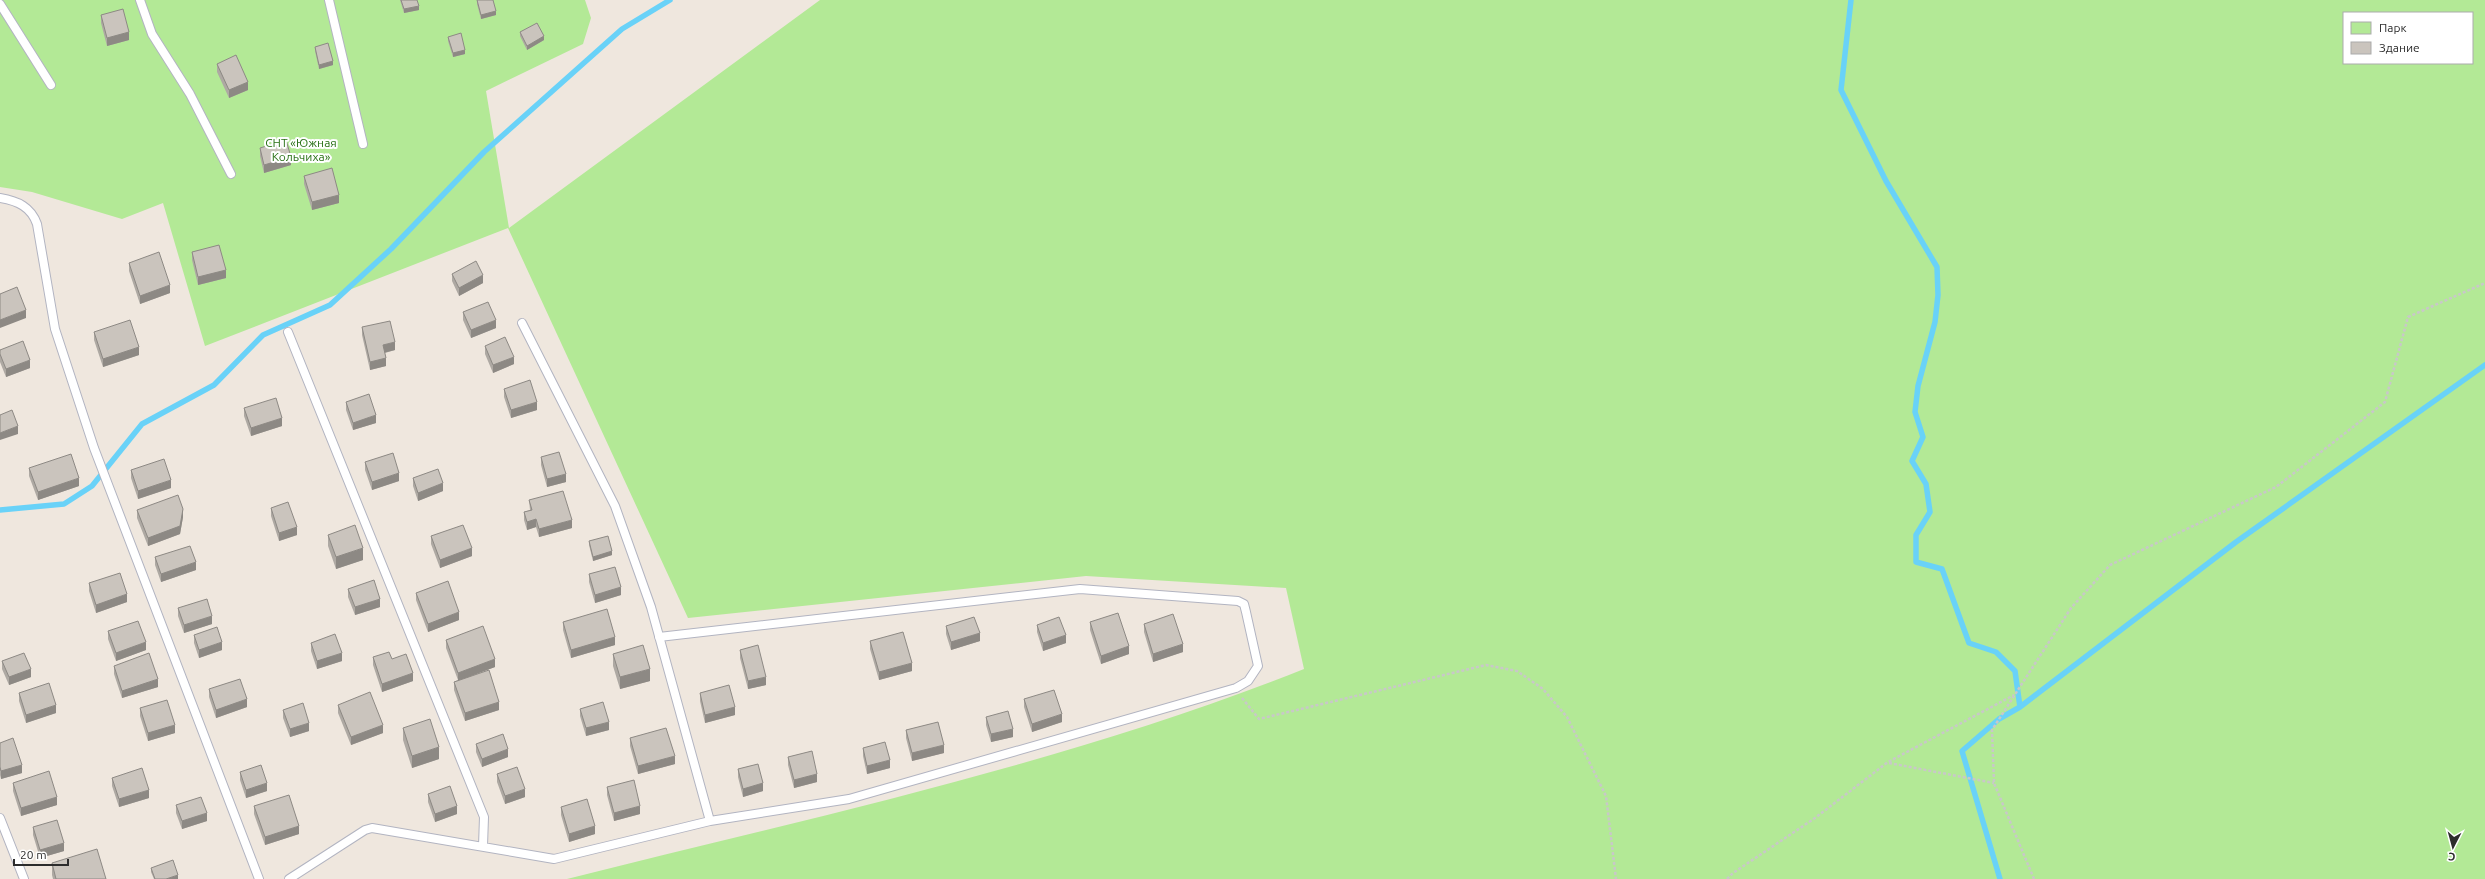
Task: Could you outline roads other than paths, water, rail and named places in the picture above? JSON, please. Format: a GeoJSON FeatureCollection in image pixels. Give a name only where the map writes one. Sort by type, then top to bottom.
{"type":"FeatureCollection","features":[{"type":"Feature","properties":{"kind":"lane"},"geometry":{"type":"LineString","coordinates":[[140,0],[152,34],[194,100],[231,174]]}},
{"type":"Feature","properties":{"kind":"lane"},"geometry":{"type":"LineString","coordinates":[[329,0],[363,144]]}},
{"type":"Feature","properties":{"kind":"lane"},"geometry":{"type":"LineString","coordinates":[[0,4],[51,85]]}},
{"type":"Feature","properties":{"kind":"lane"},"geometry":{"type":"LineString","coordinates":[[0,198],[23,205],[33,213],[37,224],[55,329],[94,448],[259,879]]}},
{"type":"Feature","properties":{"kind":"lane"},"geometry":{"type":"LineString","coordinates":[[522,323],[615,506],[651,606],[710,821]]}},
{"type":"Feature","properties":{"kind":"lane"},"geometry":{"type":"LineString","coordinates":[[288,332],[484,817],[483,846]]}},
{"type":"Feature","properties":{"kind":"lane"},"geometry":{"type":"LineString","coordinates":[[289,879],[365,830],[372,828],[554,859],[710,821],[849,799],[1236,688],[1248,681],[1255,674],[1258,660],[1244,604],[1230,599],[1080,589],[659,637]]}},
{"type":"Feature","properties":{"kind":"lane"},"geometry":{"type":"LineString","coordinates":[[0,818],[24,879]]}},
{"type":"Feature","properties":{"kind":"waterway"},"geometry":{"type":"LineString","coordinates":[[0,510],[64,504],[92,486],[142,424],[214,385],[263,335],[330,305],[391,249],[484,152],[622,29],[670,0]]}},
{"type":"Feature","properties":{"kind":"waterway"},"geometry":{"type":"LineString","coordinates":[[1851,0],[1841,90],[1886,181],[1937,267],[1938,295],[1935,322],[1918,386],[1915,412],[1923,437],[1912,461],[1926,484],[1930,512],[1916,535],[1916,562],[1942,569],[1969,643],[1996,652],[2015,671],[2020,707],[1999,719],[1962,751],[2000,879]]}},
{"type":"Feature","properties":{"kind":"waterway"},"geometry":{"type":"LineString","coordinates":[[2020,707],[2236,542],[2485,365]]}},
{"type":"Feature","properties":{"kind":"park label","name":"СНТ «Южная Кольчиха»"},"geometry":{"type":"Point","coordinates":[301,149]}}]}
